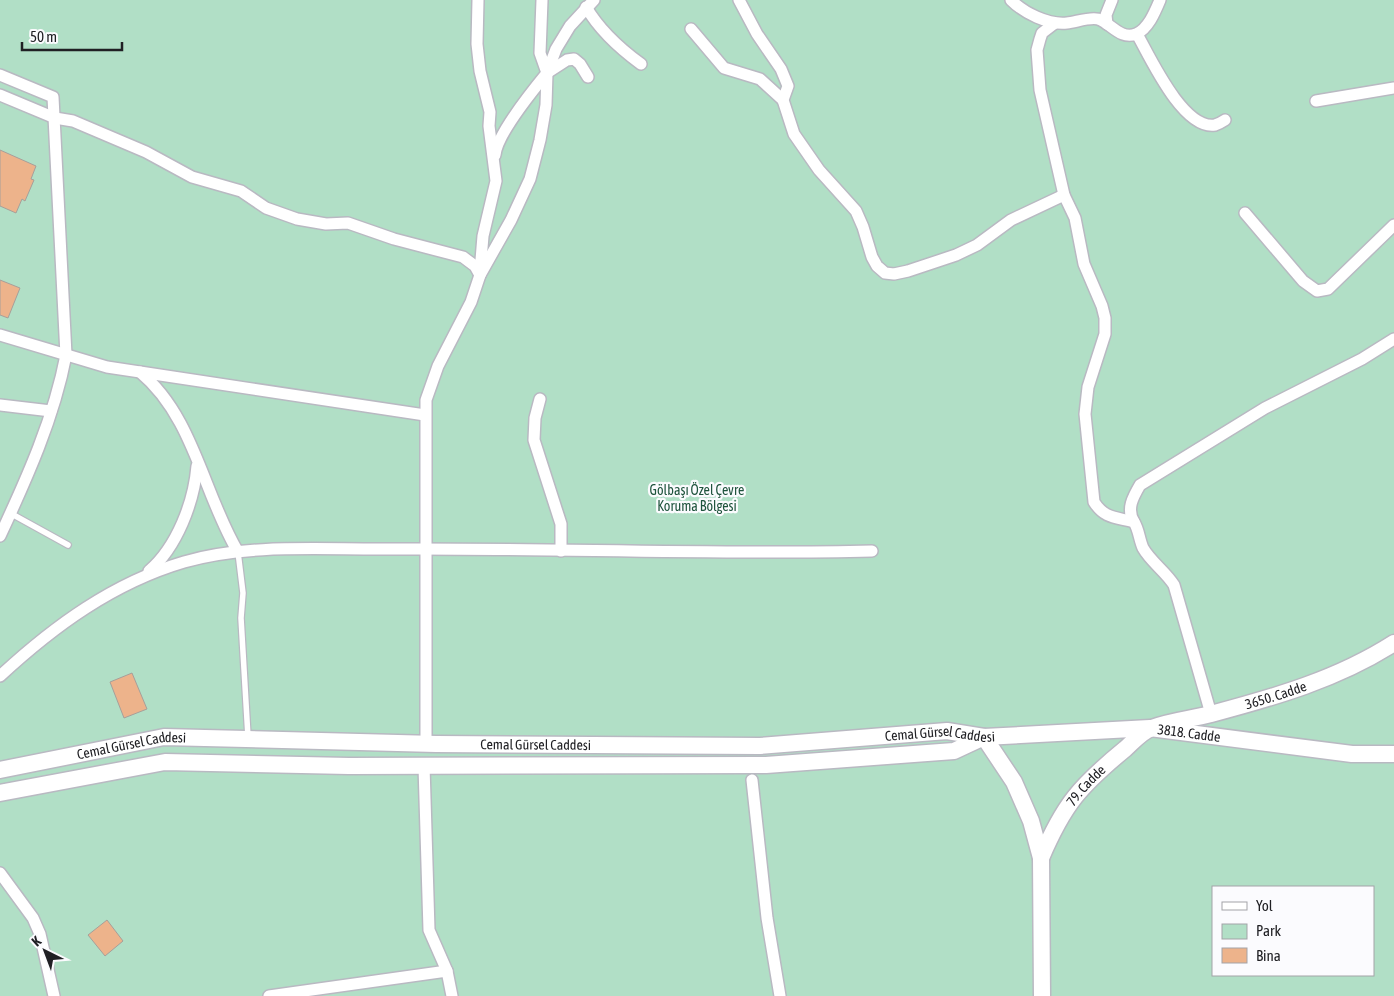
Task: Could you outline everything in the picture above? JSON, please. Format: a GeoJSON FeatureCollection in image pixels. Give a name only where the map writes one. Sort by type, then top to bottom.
{"type":"FeatureCollection","features":[{"type":"Feature","properties":{"kind":"street"},"geometry":{"type":"LineString","coordinates":[[478,0],[477,44],[480,71],[490,112],[489,126],[496,181],[484,236],[480,275]]}},
{"type":"Feature","properties":{"kind":"street"},"geometry":{"type":"LineString","coordinates":[[426,744],[426,400],[438,366],[470,302],[480,275],[512,220],[530,179],[540,140],[546,105],[547,73],[540,53],[542,0]]}},
{"type":"Feature","properties":{"kind":"street"},"geometry":{"type":"LineString","coordinates":[[739,0],[757,34],[781,69],[788,86],[783,100]]}},
{"type":"Feature","properties":{"kind":"street"},"geometry":{"type":"LineString","coordinates":[[1011,0],[1035,16],[1055,24]]}},
{"type":"Feature","properties":{"kind":"street"},"geometry":{"type":"LineString","coordinates":[[1107,24],[1106,14],[1112,0]]}},
{"type":"Feature","properties":{"kind":"street"},"geometry":{"type":"LineString","coordinates":[[1134,522],[1107,516],[1100,512],[1094,502],[1085,414],[1088,387],[1105,334],[1105,318],[1084,264],[1075,218],[1064,195],[1040,90],[1038,72],[1042,32],[1055,24],[1097,19],[1119,33],[1128,36],[1137,34],[1145,28],[1160,0]]}},
{"type":"Feature","properties":{"kind":"street"},"geometry":{"type":"LineString","coordinates":[[494,163],[499,140],[547,73],[556,49],[570,26],[590,3]]}},
{"type":"Feature","properties":{"kind":"street"},"geometry":{"type":"LineString","coordinates":[[590,3],[593,18],[616,44],[641,64]]}},
{"type":"Feature","properties":{"kind":"street"},"geometry":{"type":"LineString","coordinates":[[691,29],[724,68],[760,79],[783,100],[794,134],[819,170],[856,211],[872,257],[877,266],[885,273],[894,274],[908,271],[956,255],[977,245],[1010,220],[1064,195]]}},
{"type":"Feature","properties":{"kind":"street"},"geometry":{"type":"LineString","coordinates":[[1137,34],[1181,107],[1194,118],[1206,124],[1215,125],[1225,120]]}},
{"type":"Feature","properties":{"kind":"street"},"geometry":{"type":"LineString","coordinates":[[547,73],[567,60],[574,59],[580,64],[588,77]]}},
{"type":"Feature","properties":{"kind":"street"},"geometry":{"type":"LineString","coordinates":[[0,75],[53,97],[66,355],[61,383],[25,483],[0,536]]}},
{"type":"Feature","properties":{"kind":"street"},"geometry":{"type":"LineString","coordinates":[[1316,101],[1394,88]]}},
{"type":"Feature","properties":{"kind":"street"},"geometry":{"type":"LineString","coordinates":[[0,95],[55,118],[73,121],[146,152],[192,177],[241,190],[266,208],[297,219],[326,224],[348,224],[394,239],[463,256],[475,266],[480,275]]}},
{"type":"Feature","properties":{"kind":"street"},"geometry":{"type":"LineString","coordinates":[[1246,213],[1303,280],[1317,291],[1328,289],[1394,225]]}},
{"type":"Feature","properties":{"kind":"street"},"geometry":{"type":"LineString","coordinates":[[0,335],[107,367],[425,415]]}},
{"type":"Feature","properties":{"kind":"street"},"geometry":{"type":"LineString","coordinates":[[1211,714],[1174,585],[1167,573],[1143,548],[1139,530],[1130,509],[1133,496],[1140,485],[1264,408],[1362,359],[1394,339]]}},
{"type":"Feature","properties":{"kind":"street"},"geometry":{"type":"LineString","coordinates":[[140,372],[156,386],[174,412],[190,441],[197,465],[214,505],[238,552]]}},
{"type":"Feature","properties":{"kind":"street"},"geometry":{"type":"LineString","coordinates":[[540,399],[534,418],[534,440],[561,524],[561,551]]}},
{"type":"Feature","properties":{"kind":"street"},"geometry":{"type":"LineString","coordinates":[[0,405],[51,411]]}},
{"type":"Feature","properties":{"kind":"street"},"geometry":{"type":"LineString","coordinates":[[144,576],[160,561],[188,509],[196,486],[197,465]]}},
{"type":"Feature","properties":{"kind":"street"},"geometry":{"type":"LineString","coordinates":[[0,676],[50,632],[80,611],[144,576],[213,554],[425,549],[777,554],[872,551]]}},
{"type":"Feature","properties":{"kind":"street","name":"3650. Cadde"},"geometry":{"type":"LineString","coordinates":[[1150,728],[1211,714],[1284,693],[1333,676],[1394,642]]}},
{"type":"Feature","properties":{"kind":"street","name":"3818. Cadde"},"geometry":{"type":"LineString","coordinates":[[984,737],[1150,728],[1352,754],[1394,754]]}},
{"type":"Feature","properties":{"kind":"street","name":"79. Cadde"},"geometry":{"type":"LineString","coordinates":[[1041,858],[1060,817],[1077,792],[1095,773],[1150,728]]}},
{"type":"Feature","properties":{"kind":"street","name":"Cemal Gürsel Caddesi"},"geometry":{"type":"LineString","coordinates":[[0,770],[164,737],[426,744],[760,746],[947,731],[984,737]]}},
{"type":"Feature","properties":{"kind":"street","name":"Cemal Gürsel Caddesi"},"geometry":{"type":"LineString","coordinates":[[0,793],[165,762],[424,766],[766,765],[954,751],[984,737]]}},
{"type":"Feature","properties":{"kind":"street","name":"79. Cadde"},"geometry":{"type":"LineString","coordinates":[[984,737],[1014,782],[1031,821],[1041,858],[1042,996]]}},
{"type":"Feature","properties":{"kind":"street"},"geometry":{"type":"LineString","coordinates":[[424,766],[429,930],[447,971],[452,996]]}},
{"type":"Feature","properties":{"kind":"street"},"geometry":{"type":"LineString","coordinates":[[752,780],[766,918],[780,996]]}},
{"type":"Feature","properties":{"kind":"street"},"geometry":{"type":"LineString","coordinates":[[0,873],[33,918],[40,934],[54,996]]}},
{"type":"Feature","properties":{"kind":"street"},"geometry":{"type":"LineString","coordinates":[[269,996],[447,971]]}},
{"type":"Feature","properties":{"kind":"lane"},"geometry":{"type":"LineString","coordinates":[[10,513],[68,545]]}},
{"type":"Feature","properties":{"kind":"lane"},"geometry":{"type":"LineString","coordinates":[[238,552],[242,593],[248,739]]}},
{"type":"Feature","properties":{"kind":"green space","name":"Gölbaşı Özel Çevre Koruma Bölgesi"},"geometry":{"type":"Polygon","coordinates":[[[0,0],[1394,0],[1394,996],[0,996],[0,0]]]}},
{"type":"Feature","properties":{"kind":"building"},"geometry":{"type":"Polygon","coordinates":[[[0,150],[36,166],[31,179],[34,180],[25,201],[22,199],[16,213],[0,206],[0,150]]]}},
{"type":"Feature","properties":{"kind":"building"},"geometry":{"type":"Polygon","coordinates":[[[0,280],[20,288],[8,318],[0,315],[0,280]]]}},
{"type":"Feature","properties":{"kind":"building"},"geometry":{"type":"Polygon","coordinates":[[[132,673],[147,709],[124,718],[110,682],[132,673]]]}},
{"type":"Feature","properties":{"kind":"building"},"geometry":{"type":"Polygon","coordinates":[[[107,920],[123,941],[105,956],[88,935],[107,920]]]}}]}
